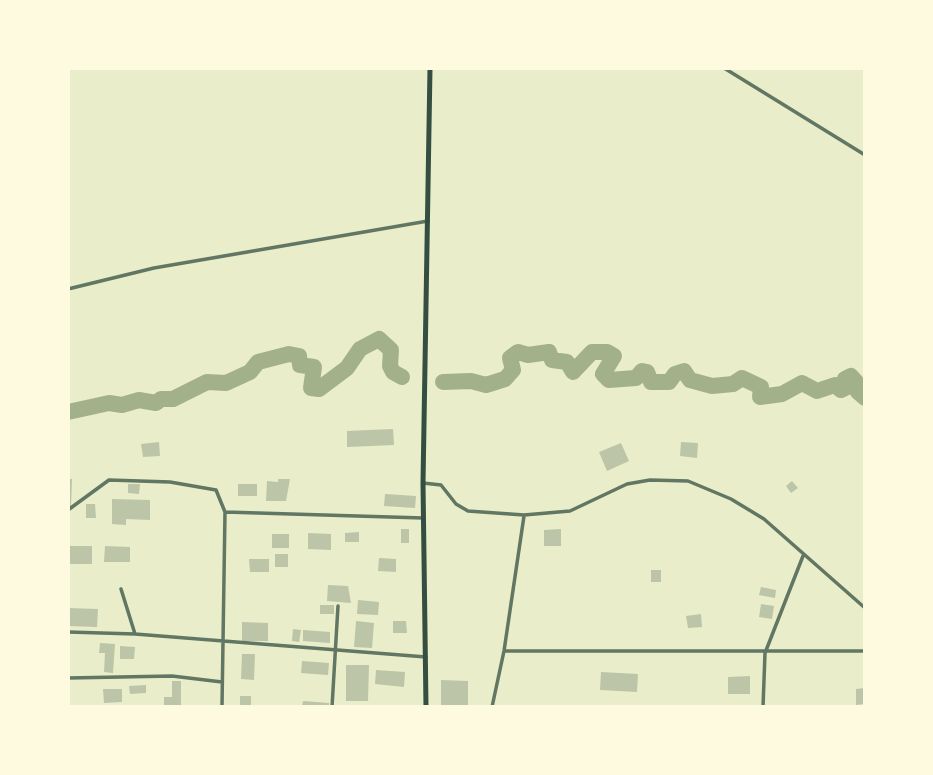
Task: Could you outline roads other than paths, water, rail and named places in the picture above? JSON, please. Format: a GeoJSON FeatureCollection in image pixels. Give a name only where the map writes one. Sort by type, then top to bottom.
{"type":"FeatureCollection","features":[{"type":"Feature","properties":{"kind":"main road"},"geometry":{"type":"LineString","coordinates":[[426,707],[423,483],[430,68]]}},
{"type":"Feature","properties":{"kind":"street"},"geometry":{"type":"LineString","coordinates":[[724,68],[865,155]]}},
{"type":"Feature","properties":{"kind":"street"},"geometry":{"type":"LineString","coordinates":[[68,289],[154,268],[428,221]]}},
{"type":"Feature","properties":{"kind":"street"},"geometry":{"type":"LineString","coordinates":[[68,510],[109,480],[170,482],[216,490],[225,512],[222,707]]}},
{"type":"Feature","properties":{"kind":"street"},"geometry":{"type":"LineString","coordinates":[[423,483],[441,485],[456,504],[468,511],[524,515],[570,511],[627,484],[650,480],[688,481],[731,499],[764,519],[865,608]]}},
{"type":"Feature","properties":{"kind":"street"},"geometry":{"type":"LineString","coordinates":[[225,512],[423,518]]}},
{"type":"Feature","properties":{"kind":"street"},"geometry":{"type":"LineString","coordinates":[[492,707],[504,651],[524,515]]}},
{"type":"Feature","properties":{"kind":"street"},"geometry":{"type":"LineString","coordinates":[[763,707],[765,653],[803,555]]}},
{"type":"Feature","properties":{"kind":"street"},"geometry":{"type":"LineString","coordinates":[[121,589],[135,634]]}},
{"type":"Feature","properties":{"kind":"street"},"geometry":{"type":"LineString","coordinates":[[332,707],[338,606]]}},
{"type":"Feature","properties":{"kind":"street"},"geometry":{"type":"LineString","coordinates":[[68,632],[135,634],[335,652],[427,657]]}},
{"type":"Feature","properties":{"kind":"street"},"geometry":{"type":"LineString","coordinates":[[504,651],[865,651]]}},
{"type":"Feature","properties":{"kind":"street"},"geometry":{"type":"LineString","coordinates":[[68,678],[172,676],[222,682]]}},
{"type":"Feature","properties":{"kind":"waterway"},"geometry":{"type":"LineString","coordinates":[[68,412],[109,403],[122,405],[139,400],[156,403],[161,399],[173,399],[207,382],[226,383],[250,372],[258,362],[289,354],[299,356],[300,365],[314,367],[311,388],[319,389],[347,368],[360,349],[379,339],[391,350],[390,366],[393,372],[402,377]]}},
{"type":"Feature","properties":{"kind":"waterway"},"geometry":{"type":"LineString","coordinates":[[443,382],[471,381],[486,385],[505,379],[513,370],[510,358],[518,352],[528,355],[549,352],[552,360],[567,362],[573,372],[592,352],[607,352],[614,356],[603,374],[609,380],[636,378],[642,371],[647,372],[651,382],[669,382],[675,374],[684,371],[690,380],[712,386],[733,384],[742,378],[761,387],[760,397],[782,394],[802,383],[817,391],[835,385],[841,390],[847,387],[845,379],[851,376],[859,385],[858,392],[865,398]]}}]}
